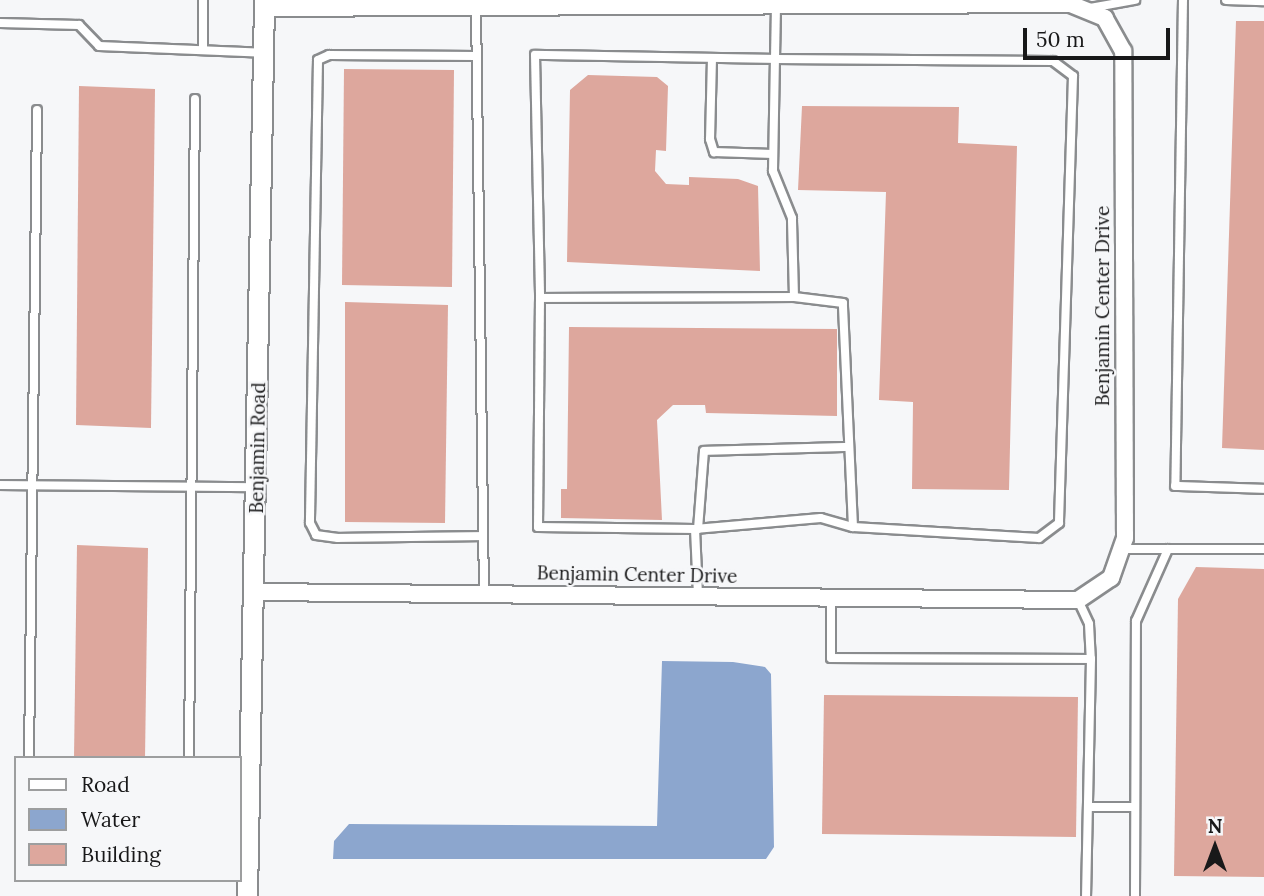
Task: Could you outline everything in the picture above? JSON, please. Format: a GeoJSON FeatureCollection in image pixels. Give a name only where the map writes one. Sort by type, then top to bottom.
{"type":"FeatureCollection","features":[{"type":"Feature","properties":{"kind":"street","name":"Benjamin Center Drive"},"geometry":{"type":"LineString","coordinates":[[256,592],[1078,600],[1111,578],[1121,549],[1123,51],[1105,18],[1071,4],[1009,2],[873,2],[776,6],[727,3],[575,3],[476,7],[429,4],[264,4]]}},
{"type":"Feature","properties":{"kind":"street","name":"Benjamin Road"},"geometry":{"type":"LineString","coordinates":[[247,896],[256,592],[264,4]]}},
{"type":"Feature","properties":{"kind":"lane"},"geometry":{"type":"LineString","coordinates":[[203,0],[203,50]]}},
{"type":"Feature","properties":{"kind":"lane"},"geometry":{"type":"LineString","coordinates":[[1084,9],[1135,0]]}},
{"type":"Feature","properties":{"kind":"lane"},"geometry":{"type":"LineString","coordinates":[[1183,0],[1175,486],[1264,489]]}},
{"type":"Feature","properties":{"kind":"lane"},"geometry":{"type":"LineString","coordinates":[[1226,0],[1264,1]]}},
{"type":"Feature","properties":{"kind":"lane"},"geometry":{"type":"LineString","coordinates":[[776,6],[773,171],[792,218],[794,297]]}},
{"type":"Feature","properties":{"kind":"lane"},"geometry":{"type":"LineString","coordinates":[[476,7],[484,594]]}},
{"type":"Feature","properties":{"kind":"lane"},"geometry":{"type":"LineString","coordinates":[[0,23],[79,25],[99,46],[264,53]]}},
{"type":"Feature","properties":{"kind":"lane"},"geometry":{"type":"LineString","coordinates":[[476,56],[329,55],[318,60],[310,523],[316,535],[338,538],[483,536]]}},
{"type":"Feature","properties":{"kind":"lane"},"geometry":{"type":"LineString","coordinates":[[535,55],[712,58],[1053,61],[1073,76],[1059,523],[1039,538],[853,527],[821,518],[696,529],[538,527],[540,298],[535,55]]}},
{"type":"Feature","properties":{"kind":"lane"},"geometry":{"type":"LineString","coordinates":[[712,58],[710,139],[714,152],[773,154]]}},
{"type":"Feature","properties":{"kind":"lane"},"geometry":{"type":"LineString","coordinates":[[189,756],[195,99]]}},
{"type":"Feature","properties":{"kind":"lane"},"geometry":{"type":"LineString","coordinates":[[29,756],[30,485],[37,110]]}},
{"type":"Feature","properties":{"kind":"lane"},"geometry":{"type":"LineString","coordinates":[[540,298],[794,297],[844,303],[853,527]]}},
{"type":"Feature","properties":{"kind":"lane"},"geometry":{"type":"LineString","coordinates":[[698,596],[696,529],[704,451],[849,447]]}},
{"type":"Feature","properties":{"kind":"lane"},"geometry":{"type":"LineString","coordinates":[[0,485],[257,487]]}},
{"type":"Feature","properties":{"kind":"lane"},"geometry":{"type":"LineString","coordinates":[[1121,549],[1264,549]]}},
{"type":"Feature","properties":{"kind":"lane"},"geometry":{"type":"LineString","coordinates":[[1135,896],[1136,621],[1168,549]]}},
{"type":"Feature","properties":{"kind":"lane"},"geometry":{"type":"LineString","coordinates":[[831,597],[831,658],[1091,659]]}},
{"type":"Feature","properties":{"kind":"lane"},"geometry":{"type":"LineString","coordinates":[[1078,600],[1089,624],[1091,659],[1086,896]]}},
{"type":"Feature","properties":{"kind":"lane"},"geometry":{"type":"LineString","coordinates":[[1088,807],[1135,807]]}},
{"type":"Feature","properties":{"kind":"water"},"geometry":{"type":"Polygon","coordinates":[[[662,661],[733,662],[765,667],[771,674],[774,847],[766,859],[333,859],[334,841],[349,824],[657,826],[662,661]]]}},
{"type":"Feature","properties":{"kind":"building"},"geometry":{"type":"Polygon","coordinates":[[[1236,21],[1264,21],[1264,450],[1222,448],[1236,21]]]}},
{"type":"Feature","properties":{"kind":"building"},"geometry":{"type":"Polygon","coordinates":[[[344,69],[454,70],[452,287],[342,285],[344,69]]]}},
{"type":"Feature","properties":{"kind":"building"},"geometry":{"type":"Polygon","coordinates":[[[588,75],[657,77],[668,86],[666,151],[656,150],[655,171],[666,184],[689,185],[689,177],[738,179],[758,186],[760,271],[567,262],[570,90],[588,75]]]}},
{"type":"Feature","properties":{"kind":"building"},"geometry":{"type":"Polygon","coordinates":[[[79,86],[155,89],[151,428],[76,425],[79,86]]]}},
{"type":"Feature","properties":{"kind":"building"},"geometry":{"type":"Polygon","coordinates":[[[802,106],[959,107],[958,143],[1017,146],[1009,490],[912,489],[913,402],[879,400],[886,192],[798,190],[802,106]]]}},
{"type":"Feature","properties":{"kind":"building"},"geometry":{"type":"Polygon","coordinates":[[[345,302],[448,305],[445,523],[345,522],[345,302]]]}},
{"type":"Feature","properties":{"kind":"building"},"geometry":{"type":"Polygon","coordinates":[[[569,327],[837,329],[837,416],[706,413],[705,405],[673,405],[657,420],[662,520],[561,518],[561,489],[567,489],[569,327]]]}},
{"type":"Feature","properties":{"kind":"building"},"geometry":{"type":"Polygon","coordinates":[[[77,545],[148,548],[145,756],[74,756],[77,545]]]}},
{"type":"Feature","properties":{"kind":"building"},"geometry":{"type":"Polygon","coordinates":[[[1196,567],[1264,569],[1264,877],[1174,876],[1178,599],[1196,567]]]}},
{"type":"Feature","properties":{"kind":"building"},"geometry":{"type":"Polygon","coordinates":[[[824,695],[1078,697],[1076,837],[822,834],[824,695]]]}}]}
